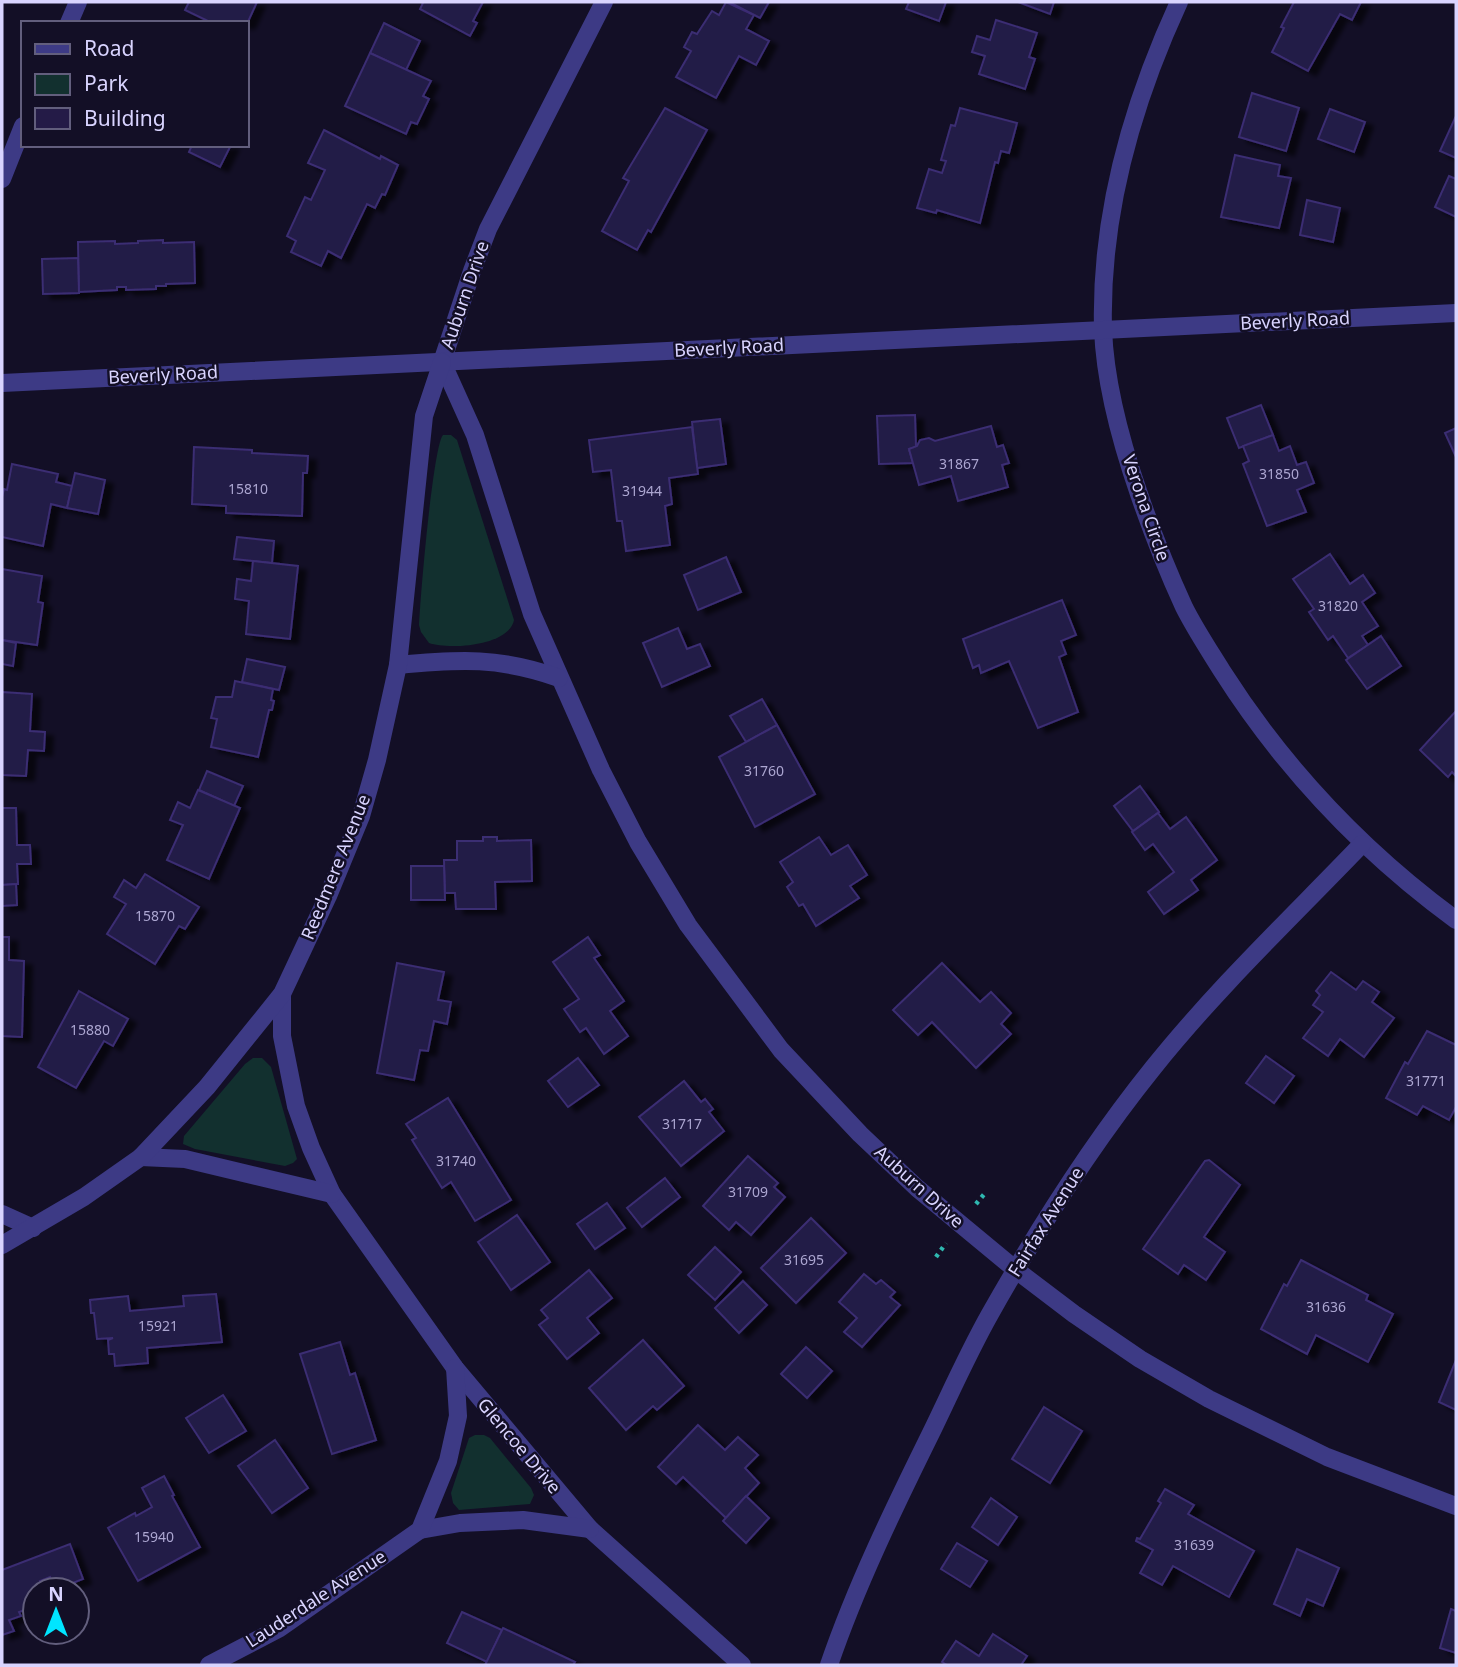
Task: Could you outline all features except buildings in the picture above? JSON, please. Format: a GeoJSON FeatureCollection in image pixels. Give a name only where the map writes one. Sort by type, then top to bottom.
{"type":"FeatureCollection","features":[{"type":"Feature","properties":{"kind":"street"},"geometry":{"type":"LineString","coordinates":[[70,21],[78,2]]}},
{"type":"Feature","properties":{"kind":"street","name":"Auburn Drive"},"geometry":{"type":"LineString","coordinates":[[604,2],[488,229],[442,362],[475,435],[532,614],[601,770],[638,842],[688,925],[781,1050],[860,1135],[917,1188],[1016,1270],[1140,1359],[1209,1399],[1327,1457],[1456,1506]]}},
{"type":"Feature","properties":{"kind":"street","name":"Verona Circle"},"geometry":{"type":"LineString","coordinates":[[1180,2],[1154,58],[1126,143],[1110,228],[1103,330],[1108,375],[1130,468],[1153,536],[1186,610],[1239,698],[1309,787],[1362,844],[1393,872],[1456,920]]}},
{"type":"Feature","properties":{"kind":"street"},"geometry":{"type":"LineString","coordinates":[[2,179],[21,132]]}},
{"type":"Feature","properties":{"kind":"street","name":"Beverly Road"},"geometry":{"type":"LineString","coordinates":[[2,383],[1456,313]]}},
{"type":"Feature","properties":{"kind":"street","name":"Reedmere Avenue"},"geometry":{"type":"LineString","coordinates":[[2,1245],[84,1197],[141,1157],[207,1087],[282,993],[328,896],[361,816],[377,760],[398,665],[424,416],[442,362]]}},
{"type":"Feature","properties":{"kind":"street"},"geometry":{"type":"LineString","coordinates":[[398,665],[484,660],[526,666],[559,678]]}},
{"type":"Feature","properties":{"kind":"street","name":"Fairfax Avenue"},"geometry":{"type":"LineString","coordinates":[[829,1665],[842,1629],[912,1471],[989,1316],[1077,1171],[1151,1070],[1246,961],[1362,844]]}},
{"type":"Feature","properties":{"kind":"street","name":"Glencoe Drive"},"geometry":{"type":"LineString","coordinates":[[282,993],[282,1036],[296,1106],[332,1195],[454,1368],[590,1529],[742,1665]]}},
{"type":"Feature","properties":{"kind":"street"},"geometry":{"type":"LineString","coordinates":[[141,1157],[185,1159],[332,1195]]}},
{"type":"Feature","properties":{"kind":"street"},"geometry":{"type":"LineString","coordinates":[[2,1214],[33,1228]]}},
{"type":"Feature","properties":{"kind":"street"},"geometry":{"type":"LineString","coordinates":[[420,1530],[448,1461],[458,1416],[454,1368]]}},
{"type":"Feature","properties":{"kind":"street","name":"Lauderdale Avenue"},"geometry":{"type":"LineString","coordinates":[[209,1665],[280,1628],[420,1530],[460,1523],[523,1520],[590,1529]]}},
{"type":"Feature","properties":{"kind":"path"},"geometry":{"type":"LineString","coordinates":[[970,1210],[986,1192]]}},
{"type":"Feature","properties":{"kind":"green space"},"geometry":{"type":"Polygon","coordinates":[[[443,435],[451,435],[457,440],[514,620],[510,629],[501,636],[463,646],[429,643],[419,625],[431,493],[443,435]]]}},
{"type":"Feature","properties":{"kind":"green space"},"geometry":{"type":"Polygon","coordinates":[[[253,1058],[262,1058],[271,1067],[297,1159],[285,1166],[195,1149],[183,1144],[184,1136],[253,1058]]]}},
{"type":"Feature","properties":{"kind":"green space"},"geometry":{"type":"Polygon","coordinates":[[[475,1435],[490,1438],[531,1488],[534,1495],[530,1504],[459,1510],[453,1503],[451,1493],[469,1438],[475,1435]]]}}]}
